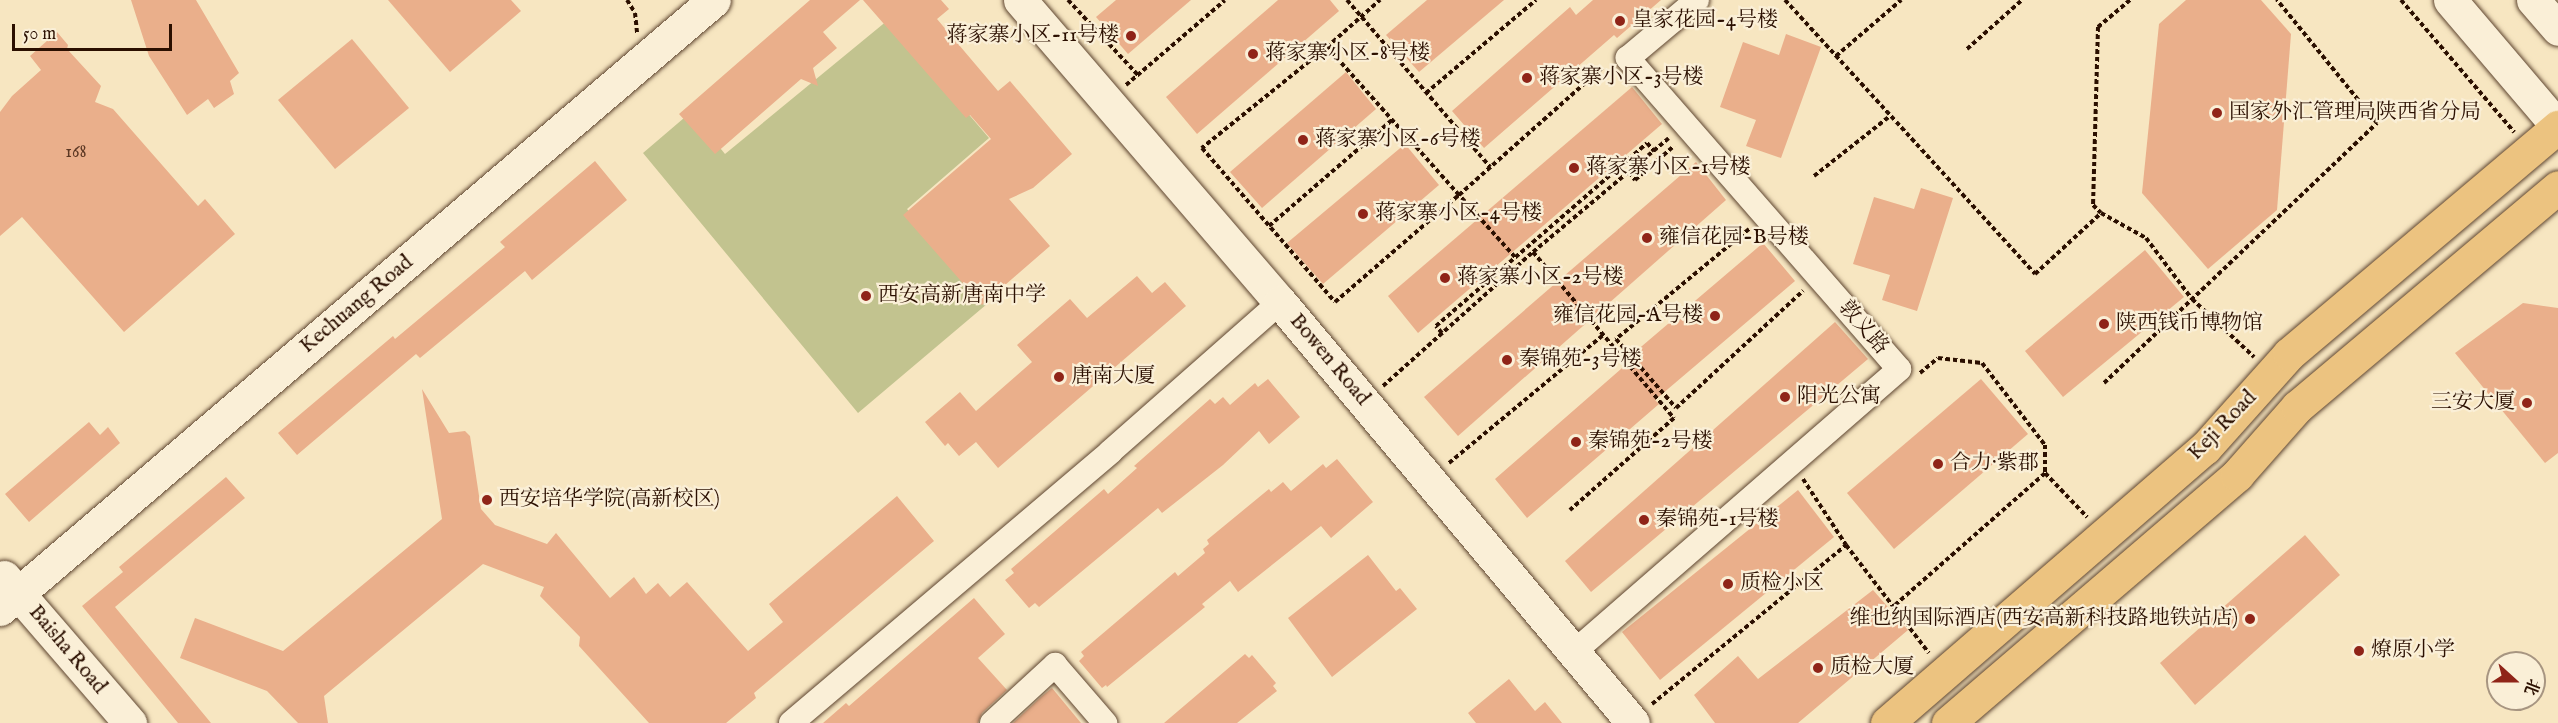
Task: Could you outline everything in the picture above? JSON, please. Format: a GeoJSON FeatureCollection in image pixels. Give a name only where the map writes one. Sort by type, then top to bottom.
{"type":"FeatureCollection","features":[{"type":"Feature","properties":{"kind":"main road","name":"Keji Road"},"geometry":{"type":"LineString","coordinates":[[1887,723],[2205,448],[2289,354],[2558,127]]}},
{"type":"Feature","properties":{"kind":"main road","name":"Keji Road"},"geometry":{"type":"LineString","coordinates":[[1948,723],[2237,476],[2297,407],[2558,187]]}},
{"type":"Feature","properties":{"kind":"street","name":"Kechuang Road"},"geometry":{"type":"LineString","coordinates":[[4,595],[680,0]]}},
{"type":"Feature","properties":{"kind":"street","name":"Kechuang Road"},"geometry":{"type":"LineString","coordinates":[[4,595],[714,0]]}},
{"type":"Feature","properties":{"kind":"street","name":"Bowen Road"},"geometry":{"type":"LineString","coordinates":[[1020,0],[1280,302],[1633,722]]}},
{"type":"Feature","properties":{"kind":"street","name":"敦义路"},"geometry":{"type":"LineString","coordinates":[[1574,652],[1899,369],[1684,132],[1628,58],[1697,0]]}},
{"type":"Feature","properties":{"kind":"street"},"geometry":{"type":"LineString","coordinates":[[2450,0],[2558,127]]}},
{"type":"Feature","properties":{"kind":"street"},"geometry":{"type":"LineString","coordinates":[[2533,0],[2558,29]]}},
{"type":"Feature","properties":{"kind":"street"},"geometry":{"type":"LineString","coordinates":[[791,723],[1110,452],[1280,302]]}},
{"type":"Feature","properties":{"kind":"street","name":"Baisha Road"},"geometry":{"type":"LineString","coordinates":[[4,595],[102,723]]}},
{"type":"Feature","properties":{"kind":"street","name":"Baisha Road"},"geometry":{"type":"LineString","coordinates":[[4,595],[130,723]]}},
{"type":"Feature","properties":{"kind":"street"},"geometry":{"type":"LineString","coordinates":[[992,723],[1055,665],[1105,723]]}},
{"type":"Feature","properties":{"kind":"path"},"geometry":{"type":"LineString","coordinates":[[627,0],[636,13],[637,38]]}},
{"type":"Feature","properties":{"kind":"path"},"geometry":{"type":"LineString","coordinates":[[1070,0],[1138,75]]}},
{"type":"Feature","properties":{"kind":"path"},"geometry":{"type":"LineString","coordinates":[[1107,101],[1226,0]]}},
{"type":"Feature","properties":{"kind":"path"},"geometry":{"type":"LineString","coordinates":[[1347,0],[1490,167]]}},
{"type":"Feature","properties":{"kind":"path"},"geometry":{"type":"LineString","coordinates":[[1380,0],[1327,47],[1202,148],[1335,302],[1603,67]]}},
{"type":"Feature","properties":{"kind":"path"},"geometry":{"type":"LineString","coordinates":[[1426,93],[1536,0]]}},
{"type":"Feature","properties":{"kind":"path"},"geometry":{"type":"LineString","coordinates":[[1785,0],[2035,274],[2101,213]]}},
{"type":"Feature","properties":{"kind":"path"},"geometry":{"type":"LineString","coordinates":[[1836,56],[1901,0]]}},
{"type":"Feature","properties":{"kind":"path"},"geometry":{"type":"LineString","coordinates":[[1967,49],[2022,0]]}},
{"type":"Feature","properties":{"kind":"path"},"geometry":{"type":"LineString","coordinates":[[2130,0],[2098,27],[2093,206],[2145,238],[2192,299],[2272,374]]}},
{"type":"Feature","properties":{"kind":"path"},"geometry":{"type":"LineString","coordinates":[[2104,383],[2377,123],[2277,0]]}},
{"type":"Feature","properties":{"kind":"path"},"geometry":{"type":"LineString","coordinates":[[2401,0],[2529,150]]}},
{"type":"Feature","properties":{"kind":"path"},"geometry":{"type":"LineString","coordinates":[[1327,47],[1515,257]]}},
{"type":"Feature","properties":{"kind":"path"},"geometry":{"type":"LineString","coordinates":[[1814,176],[1890,116]]}},
{"type":"Feature","properties":{"kind":"path"},"geometry":{"type":"LineString","coordinates":[[1269,226],[1392,120]]}},
{"type":"Feature","properties":{"kind":"path"},"geometry":{"type":"LineString","coordinates":[[1364,402],[1533,252],[1654,151],[1684,132]]}},
{"type":"Feature","properties":{"kind":"path"},"geometry":{"type":"LineString","coordinates":[[1629,172],[1635,180],[1684,132]]}},
{"type":"Feature","properties":{"kind":"path"},"geometry":{"type":"LineString","coordinates":[[1442,333],[1436,326],[1647,143],[1654,151]]}},
{"type":"Feature","properties":{"kind":"path"},"geometry":{"type":"LineString","coordinates":[[1754,225],[1616,339],[1676,408],[1807,288]]}},
{"type":"Feature","properties":{"kind":"path"},"geometry":{"type":"LineString","coordinates":[[1533,252],[1674,418],[1570,510]]}},
{"type":"Feature","properties":{"kind":"path"},"geometry":{"type":"LineString","coordinates":[[1430,480],[1603,335]]}},
{"type":"Feature","properties":{"kind":"path"},"geometry":{"type":"LineString","coordinates":[[1912,380],[1938,358],[1982,363],[2045,445],[2045,473],[2104,536]]}},
{"type":"Feature","properties":{"kind":"path"},"geometry":{"type":"LineString","coordinates":[[1895,606],[2045,473]]}},
{"type":"Feature","properties":{"kind":"path"},"geometry":{"type":"LineString","coordinates":[[1800,474],[1846,545],[1895,606],[1944,674]]}},
{"type":"Feature","properties":{"kind":"path"},"geometry":{"type":"LineString","coordinates":[[1633,722],[1846,545]]}},
{"type":"Feature","properties":{"kind":"green space"},"geometry":{"type":"Polygon","coordinates":[[[888,20],[989,138],[907,209],[987,304],[858,413],[643,153],[691,112],[725,154],[888,20]]]}},
{"type":"Feature","properties":{"kind":"building"},"geometry":{"type":"Polygon","coordinates":[[[131,0],[196,0],[239,73],[230,81],[234,94],[214,108],[208,99],[187,115],[149,56],[131,0]]]}},
{"type":"Feature","properties":{"kind":"building"},"geometry":{"type":"Polygon","coordinates":[[[388,0],[511,0],[521,11],[450,72],[388,0]]]}},
{"type":"Feature","properties":{"kind":"building"},"geometry":{"type":"Polygon","coordinates":[[[810,0],[860,0],[823,32],[837,48],[813,68],[818,86],[801,79],[715,154],[679,114],[810,0]]]}},
{"type":"Feature","properties":{"kind":"building"},"geometry":{"type":"Polygon","coordinates":[[[863,0],[941,0],[949,9],[937,19],[998,91],[1010,81],[1072,154],[1033,188],[1009,199],[1050,246],[982,305],[903,215],[991,139],[970,115],[966,118],[863,0]]]}},
{"type":"Feature","properties":{"kind":"building","name":"蒋家寨小区-11号楼"},"geometry":{"type":"Polygon","coordinates":[[[1116,0],[1191,0],[1128,54],[1096,17],[1116,0]]]}},
{"type":"Feature","properties":{"kind":"building","name":"蒋家寨小区-8号楼"},"geometry":{"type":"Polygon","coordinates":[[[1278,0],[1330,0],[1339,11],[1197,134],[1166,97],[1278,0]]]}},
{"type":"Feature","properties":{"kind":"building"},"geometry":{"type":"Polygon","coordinates":[[[1427,0],[1504,0],[1419,72],[1386,35],[1427,0]]]}},
{"type":"Feature","properties":{"kind":"building","name":"蒋家寨小区-3号楼"},"geometry":{"type":"Polygon","coordinates":[[[1593,0],[1661,0],[1617,38],[1614,35],[1484,148],[1452,111],[1570,7],[1576,15],[1593,0]]]}},
{"type":"Feature","properties":{"kind":"building","name":"国家外汇管理局陕西省分局"},"geometry":{"type":"Polygon","coordinates":[[[2186,0],[2261,0],[2291,34],[2277,210],[2208,269],[2142,193],[2159,24],[2186,0]]]}},
{"type":"Feature","properties":{"kind":"building"},"geometry":{"type":"Polygon","coordinates":[[[57,32],[68,45],[67,49],[101,86],[95,102],[113,109],[198,206],[205,199],[235,234],[124,332],[22,217],[0,236],[0,112],[12,96],[41,70],[30,56],[57,32]]]}},
{"type":"Feature","properties":{"kind":"building"},"geometry":{"type":"Polygon","coordinates":[[[1786,34],[1821,47],[1781,158],[1746,146],[1756,120],[1720,107],[1743,42],[1779,55],[1786,34]]]}},
{"type":"Feature","properties":{"kind":"building"},"geometry":{"type":"Polygon","coordinates":[[[352,39],[409,108],[335,169],[278,100],[352,39]]]}},
{"type":"Feature","properties":{"kind":"building","name":"蒋家寨小区-6号楼"},"geometry":{"type":"Polygon","coordinates":[[[1346,72],[1376,109],[1262,208],[1230,172],[1346,72]]]}},
{"type":"Feature","properties":{"kind":"building"},"geometry":{"type":"Polygon","coordinates":[[[1632,87],[1662,124],[1418,333],[1388,296],[1632,87]]]}},
{"type":"Feature","properties":{"kind":"building","name":"蒋家寨小区-4号楼"},"geometry":{"type":"Polygon","coordinates":[[[1405,144],[1439,185],[1323,284],[1287,243],[1405,144]]]}},
{"type":"Feature","properties":{"kind":"building"},"geometry":{"type":"Polygon","coordinates":[[[595,161],[627,200],[532,280],[525,271],[420,358],[416,354],[297,455],[278,433],[393,336],[395,339],[505,247],[500,242],[595,161]]]}},
{"type":"Feature","properties":{"kind":"building"},"geometry":{"type":"Polygon","coordinates":[[[1696,162],[1726,200],[1458,436],[1424,397],[1696,162]]]}},
{"type":"Feature","properties":{"kind":"building"},"geometry":{"type":"Polygon","coordinates":[[[1921,188],[1953,198],[1917,311],[1882,300],[1890,275],[1853,264],[1874,197],[1914,209],[1921,188]]]}},
{"type":"Feature","properties":{"kind":"building"},"geometry":{"type":"Polygon","coordinates":[[[1763,243],[1795,281],[1655,400],[1659,404],[1527,518],[1495,479],[1637,355],[1635,352],[1763,243]]]}},
{"type":"Feature","properties":{"kind":"building","name":"陕西钱币博物馆"},"geometry":{"type":"Polygon","coordinates":[[[2145,250],[2184,297],[2063,397],[2025,351],[2145,250]]]}},
{"type":"Feature","properties":{"kind":"building","name":"唐南大厦"},"geometry":{"type":"Polygon","coordinates":[[[1137,276],[1152,293],[1165,282],[1186,306],[998,468],[976,442],[959,456],[948,443],[945,446],[925,422],[960,392],[976,411],[1032,362],[1017,345],[1070,299],[1087,318],[1137,276]]]}},
{"type":"Feature","properties":{"kind":"building","name":"三安大厦"},"geometry":{"type":"Polygon","coordinates":[[[2523,303],[2558,308],[2558,453],[2545,463],[2455,353],[2523,303]]]}},
{"type":"Feature","properties":{"kind":"building"},"geometry":{"type":"Polygon","coordinates":[[[1835,322],[1868,359],[1591,592],[1565,561],[1835,322]]]}},
{"type":"Feature","properties":{"kind":"building"},"geometry":{"type":"Polygon","coordinates":[[[1268,379],[1300,417],[1269,444],[1259,431],[1223,465],[1162,513],[1158,508],[1039,607],[1035,603],[1029,608],[1005,580],[1014,573],[1011,569],[1104,489],[1108,494],[1137,468],[1134,466],[1210,399],[1215,404],[1223,397],[1230,405],[1255,383],[1258,387],[1268,379]]]}},
{"type":"Feature","properties":{"kind":"building","name":"合力·紫郡"},"geometry":{"type":"Polygon","coordinates":[[[1981,379],[2028,434],[1894,549],[1847,493],[1981,379]]]}},
{"type":"Feature","properties":{"kind":"building"},"geometry":{"type":"Polygon","coordinates":[[[422,389],[449,433],[465,431],[470,436],[481,509],[495,525],[547,544],[556,533],[610,598],[634,577],[646,594],[658,583],[670,597],[687,582],[748,651],[783,622],[769,604],[897,496],[934,541],[754,693],[756,698],[726,723],[649,723],[579,646],[580,637],[540,596],[544,587],[483,564],[324,696],[328,723],[298,723],[267,691],[180,658],[195,618],[283,651],[442,519],[422,389]]]}},
{"type":"Feature","properties":{"kind":"building"},"geometry":{"type":"Polygon","coordinates":[[[89,422],[100,435],[108,427],[120,443],[29,522],[5,494],[89,422]]]}},
{"type":"Feature","properties":{"kind":"building"},"geometry":{"type":"Polygon","coordinates":[[[1337,459],[1373,502],[1331,538],[1321,526],[1238,592],[1230,581],[1202,604],[1205,607],[1107,687],[1106,685],[1102,688],[1079,661],[1084,656],[1081,652],[1175,572],[1178,576],[1205,553],[1203,549],[1209,544],[1207,540],[1269,489],[1271,492],[1283,482],[1291,491],[1323,464],[1326,468],[1337,459]]]}},
{"type":"Feature","properties":{"kind":"building"},"geometry":{"type":"Polygon","coordinates":[[[226,477],[245,498],[115,607],[211,723],[178,723],[82,606],[123,572],[119,567],[226,477]]]}},
{"type":"Feature","properties":{"kind":"building","name":"质检小区"},"geometry":{"type":"Polygon","coordinates":[[[1798,490],[1834,537],[1660,680],[1622,632],[1798,490]]]}},
{"type":"Feature","properties":{"kind":"building","name":"维也纳国际酒店(西安高新科技路地铁站店)"},"geometry":{"type":"Polygon","coordinates":[[[2305,535],[2340,575],[2195,705],[2160,663],[2305,535]]]}},
{"type":"Feature","properties":{"kind":"building"},"geometry":{"type":"Polygon","coordinates":[[[1368,555],[1396,591],[1400,588],[1417,609],[1332,677],[1288,618],[1368,555]]]}},
{"type":"Feature","properties":{"kind":"building","name":"质检大厦"},"geometry":{"type":"Polygon","coordinates":[[[1873,590],[1908,630],[1798,723],[1715,723],[1694,695],[1738,656],[1758,679],[1873,590]]]}},
{"type":"Feature","properties":{"kind":"building"},"geometry":{"type":"Polygon","coordinates":[[[974,598],[1005,634],[978,658],[1007,690],[982,713],[978,723],[823,723],[846,703],[849,706],[974,598]]]}},
{"type":"Feature","properties":{"kind":"building"},"geometry":{"type":"Polygon","coordinates":[[[1245,654],[1249,658],[1252,655],[1276,683],[1273,686],[1277,691],[1237,723],[1164,723],[1245,654]]]}},
{"type":"Feature","properties":{"kind":"building"},"geometry":{"type":"Polygon","coordinates":[[[1509,679],[1535,711],[1545,702],[1562,723],[1476,723],[1468,713],[1509,679]]]}},
{"type":"Feature","properties":{"kind":"building"},"geometry":{"type":"Polygon","coordinates":[[[1052,688],[1081,723],[1013,723],[1042,696],[1052,688]]]}},
{"type":"Feature","properties":{"kind":"place","name":"皇家花园-4号楼"},"geometry":{"type":"Point","coordinates":[1620,21]}},
{"type":"Feature","properties":{"kind":"place","name":"蒋家寨小区-11号楼"},"geometry":{"type":"Point","coordinates":[1131,36]}},
{"type":"Feature","properties":{"kind":"place","name":"蒋家寨小区-8号楼"},"geometry":{"type":"Point","coordinates":[1253,54]}},
{"type":"Feature","properties":{"kind":"place","name":"蒋家寨小区-3号楼"},"geometry":{"type":"Point","coordinates":[1527,78]}},
{"type":"Feature","properties":{"kind":"place","name":"国家外汇管理局陕西省分局"},"geometry":{"type":"Point","coordinates":[2217,113]}},
{"type":"Feature","properties":{"kind":"place","name":"蒋家寨小区-6号楼"},"geometry":{"type":"Point","coordinates":[1303,140]}},
{"type":"Feature","properties":{"kind":"place","name":"蒋家寨小区-1号楼"},"geometry":{"type":"Point","coordinates":[1574,168]}},
{"type":"Feature","properties":{"kind":"place","name":"蒋家寨小区-4号楼"},"geometry":{"type":"Point","coordinates":[1363,214]}},
{"type":"Feature","properties":{"kind":"place","name":"雍信花园-B号楼"},"geometry":{"type":"Point","coordinates":[1647,238]}},
{"type":"Feature","properties":{"kind":"place","name":"蒋家寨小区-2号楼"},"geometry":{"type":"Point","coordinates":[1445,278]}},
{"type":"Feature","properties":{"kind":"place","name":"西安高新唐南中学"},"geometry":{"type":"Point","coordinates":[866,296]}},
{"type":"Feature","properties":{"kind":"place","name":"雍信花园-A号楼"},"geometry":{"type":"Point","coordinates":[1715,316]}},
{"type":"Feature","properties":{"kind":"place","name":"陕西钱币博物馆"},"geometry":{"type":"Point","coordinates":[2104,324]}},
{"type":"Feature","properties":{"kind":"place","name":"秦锦苑-3号楼"},"geometry":{"type":"Point","coordinates":[1507,360]}},
{"type":"Feature","properties":{"kind":"place","name":"唐南大厦"},"geometry":{"type":"Point","coordinates":[1059,377]}},
{"type":"Feature","properties":{"kind":"place","name":"阳光公寓"},"geometry":{"type":"Point","coordinates":[1785,397]}},
{"type":"Feature","properties":{"kind":"place","name":"三安大厦"},"geometry":{"type":"Point","coordinates":[2527,403]}},
{"type":"Feature","properties":{"kind":"place","name":"秦锦苑-2号楼"},"geometry":{"type":"Point","coordinates":[1576,442]}},
{"type":"Feature","properties":{"kind":"place","name":"合力·紫郡"},"geometry":{"type":"Point","coordinates":[1938,464]}},
{"type":"Feature","properties":{"kind":"place","name":"西安培华学院(高新校区)"},"geometry":{"type":"Point","coordinates":[487,500]}},
{"type":"Feature","properties":{"kind":"place","name":"秦锦苑-1号楼"},"geometry":{"type":"Point","coordinates":[1644,520]}},
{"type":"Feature","properties":{"kind":"place","name":"质检小区"},"geometry":{"type":"Point","coordinates":[1728,584]}},
{"type":"Feature","properties":{"kind":"place","name":"维也纳国际酒店(西安高新科技路地铁站店)"},"geometry":{"type":"Point","coordinates":[2250,619]}},
{"type":"Feature","properties":{"kind":"place","name":"燎原小学"},"geometry":{"type":"Point","coordinates":[2359,651]}},
{"type":"Feature","properties":{"kind":"place","name":"质检大厦"},"geometry":{"type":"Point","coordinates":[1818,668]}}]}
